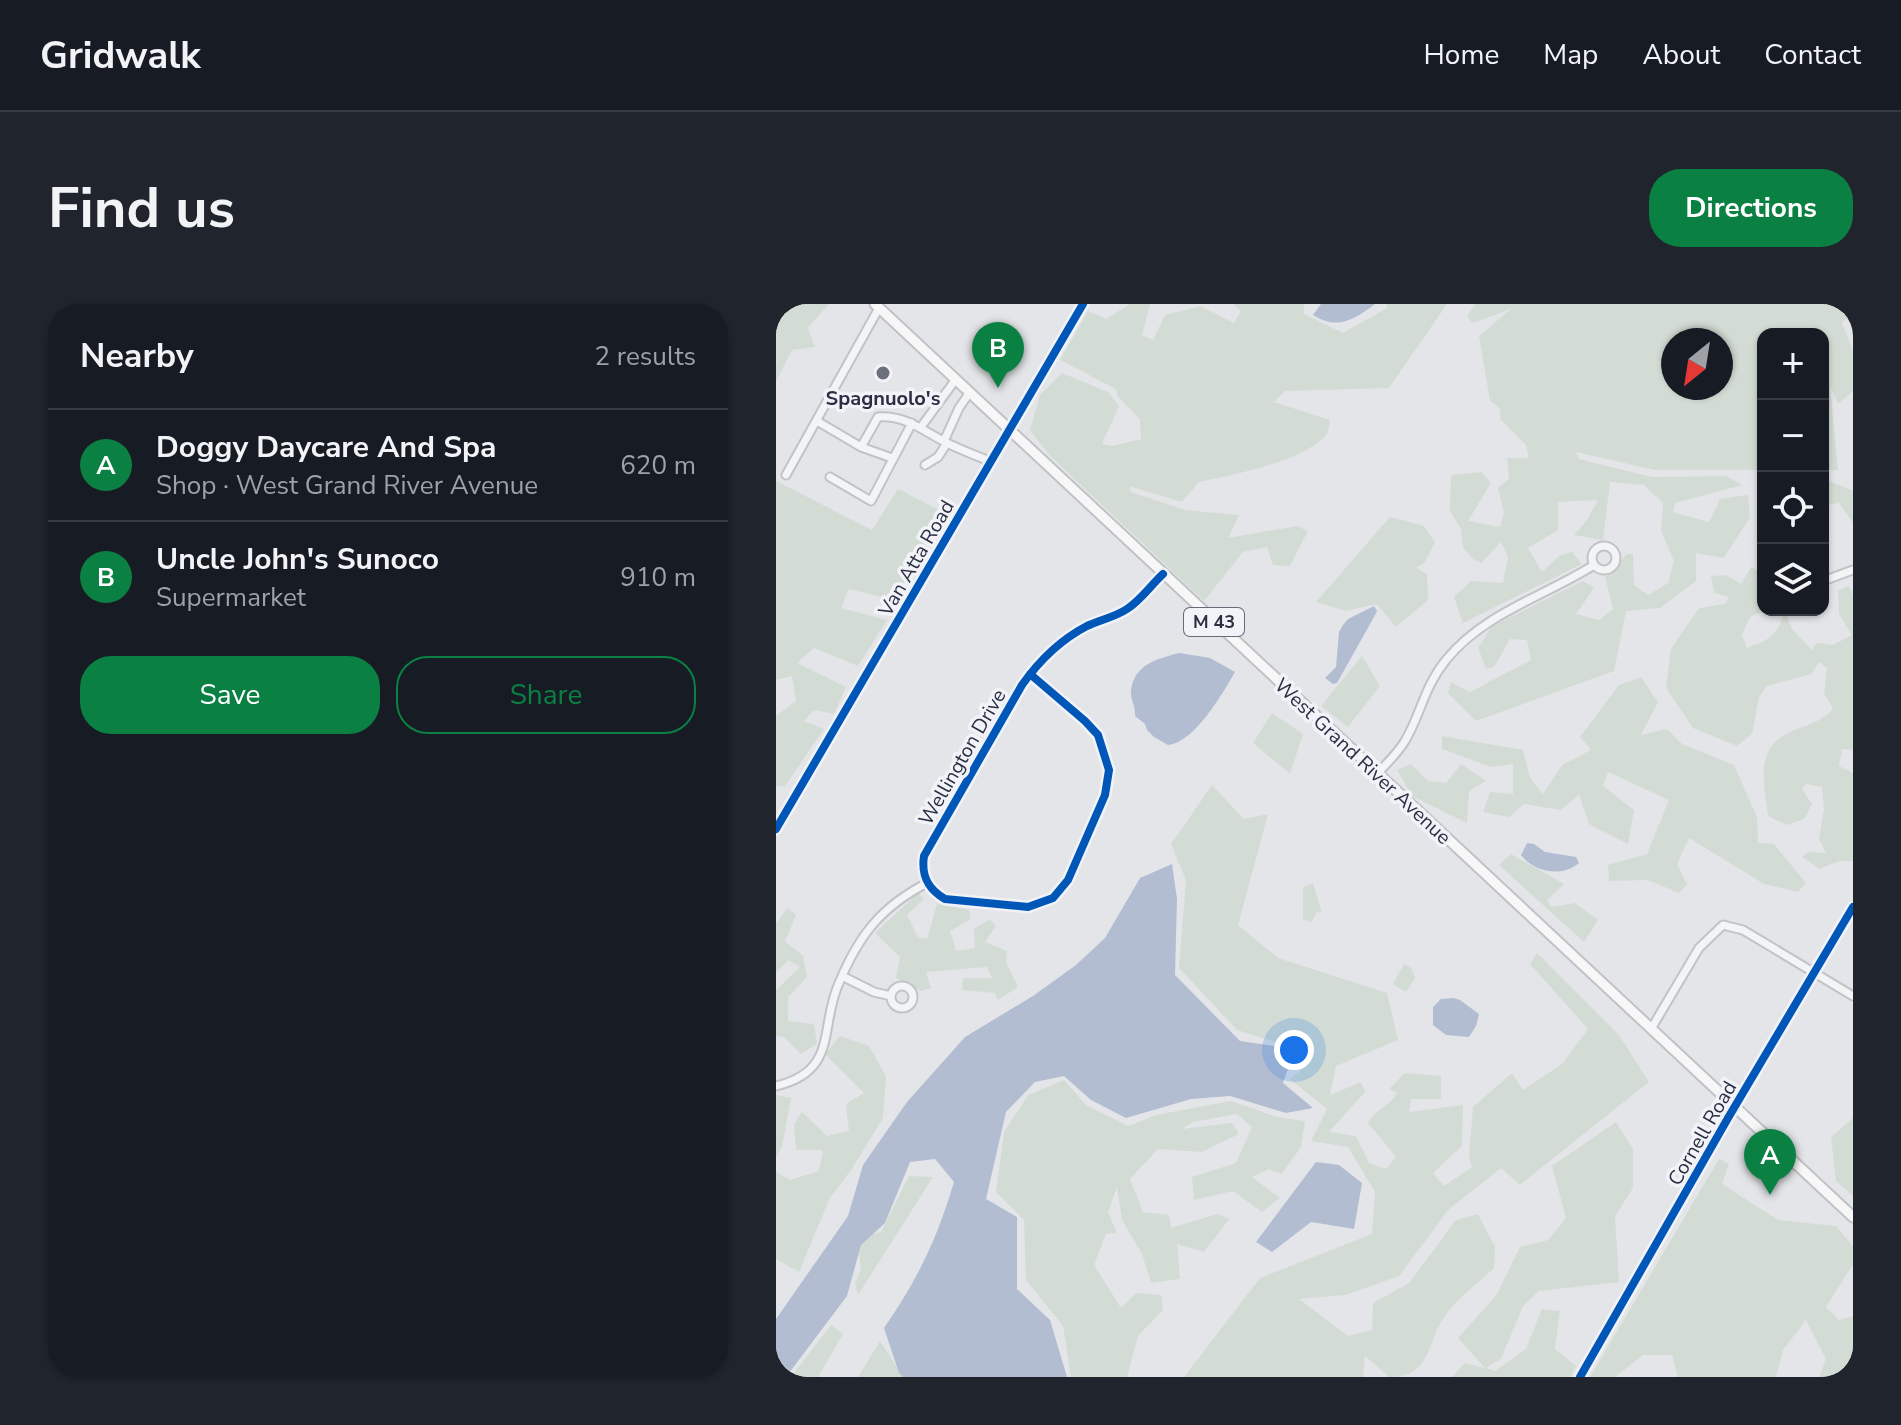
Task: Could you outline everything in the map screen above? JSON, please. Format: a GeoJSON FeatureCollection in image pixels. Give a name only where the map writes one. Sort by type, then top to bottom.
{"type":"FeatureCollection","features":[{"type":"Feature","properties":{"kind":"main road","name":"West Grand River Avenue"},"geometry":{"type":"LineString","coordinates":[[877,306],[1853,1217]]}},
{"type":"Feature","properties":{"kind":"street","name":"Van Atta Road"},"geometry":{"type":"LineString","coordinates":[[776,829],[1083,304]]}},
{"type":"Feature","properties":{"kind":"street"},"geometry":{"type":"LineString","coordinates":[[786,475],[877,306]]}},
{"type":"Feature","properties":{"kind":"street"},"geometry":{"type":"LineString","coordinates":[[830,477],[871,501],[892,458],[956,379]]}},
{"type":"Feature","properties":{"kind":"street"},"geometry":{"type":"LineString","coordinates":[[925,465],[939,456],[959,408],[970,392]]}},
{"type":"Feature","properties":{"kind":"street"},"geometry":{"type":"LineString","coordinates":[[861,447],[878,417],[898,417],[990,461]]}},
{"type":"Feature","properties":{"kind":"street"},"geometry":{"type":"LineString","coordinates":[[817,421],[861,447],[892,458]]}},
{"type":"Feature","properties":{"kind":"street"},"geometry":{"type":"LineString","coordinates":[[1377,774],[1403,743],[1433,677],[1463,642],[1479,628],[1594,565]]}},
{"type":"Feature","properties":{"kind":"street"},"geometry":{"type":"LineString","coordinates":[[1829,579],[1853,570]]}},
{"type":"Feature","properties":{"kind":"street","name":"Wellington Drive"},"geometry":{"type":"LineString","coordinates":[[927,883],[923,866],[928,847],[1030,674],[1069,637],[1131,606],[1163,574]]}},
{"type":"Feature","properties":{"kind":"street"},"geometry":{"type":"LineString","coordinates":[[776,1086],[801,1077],[821,1055],[827,1040],[833,996],[842,976],[882,912],[896,899],[927,883],[938,895],[948,900],[1028,907],[1053,898],[1068,880],[1105,795],[1108,764],[1101,741],[1085,721],[1030,674]]}},
{"type":"Feature","properties":{"kind":"street","name":"Cornell Road"},"geometry":{"type":"LineString","coordinates":[[1580,1377],[1853,907]]}},
{"type":"Feature","properties":{"kind":"street"},"geometry":{"type":"LineString","coordinates":[[1651,1029],[1699,948],[1723,925],[1743,930],[1853,996]]}},
{"type":"Feature","properties":{"kind":"street"},"geometry":{"type":"LineString","coordinates":[[842,976],[874,992],[891,996]]}},
{"type":"Feature","properties":{"kind":"shaded area"},"geometry":{"type":"Polygon","coordinates":[[[776,304],[829,304],[808,328],[815,347],[792,350],[776,381],[776,304]]]}},
{"type":"Feature","properties":{"kind":"shaded area"},"geometry":{"type":"Polygon","coordinates":[[[1130,304],[1150,304],[1142,335],[1153,340],[1165,315],[1201,306],[1234,323],[1241,311],[1233,304],[1304,304],[1304,314],[1343,333],[1387,308],[1387,304],[1447,304],[1389,388],[1285,391],[1274,402],[1330,420],[1328,432],[1305,451],[1268,465],[1199,482],[1182,502],[1129,486],[1131,492],[1185,510],[1239,515],[1228,538],[1297,526],[1308,531],[1290,566],[1273,565],[1267,547],[1243,552],[1204,601],[1050,456],[1030,430],[1040,395],[1062,373],[1108,392],[1119,406],[1102,444],[1112,446],[1141,439],[1140,419],[1118,397],[1116,389],[1060,360],[1088,311],[1106,319],[1130,304]]]}},
{"type":"Feature","properties":{"kind":"shaded area"},"geometry":{"type":"Polygon","coordinates":[[[1475,304],[1853,304],[1853,315],[1842,322],[1853,352],[1853,391],[1838,404],[1830,386],[1838,470],[1829,470],[1829,328],[1757,328],[1757,470],[1655,470],[1576,452],[1579,459],[1652,477],[1726,476],[1742,485],[1675,503],[1673,512],[1709,522],[1720,499],[1748,495],[1750,517],[1724,558],[1696,553],[1696,581],[1660,608],[1626,611],[1614,671],[1476,721],[1448,693],[1451,682],[1470,692],[1531,660],[1527,640],[1510,639],[1494,667],[1486,669],[1478,648],[1492,626],[1583,581],[1594,588],[1576,614],[1599,620],[1613,609],[1605,577],[1627,554],[1633,554],[1634,585],[1648,595],[1668,583],[1674,561],[1661,531],[1663,503],[1644,485],[1610,482],[1603,540],[1574,535],[1598,500],[1558,502],[1558,530],[1528,548],[1542,572],[1559,556],[1572,552],[1582,564],[1463,623],[1454,597],[1471,581],[1503,583],[1508,557],[1501,542],[1481,563],[1463,548],[1461,529],[1450,511],[1451,475],[1481,472],[1491,483],[1468,521],[1500,527],[1504,513],[1498,488],[1509,479],[1507,458],[1529,458],[1526,445],[1500,419],[1500,408],[1490,401],[1479,336],[1511,309],[1473,323],[1467,317],[1475,304]]]}},
{"type":"Feature","properties":{"kind":"shaded area"},"geometry":{"type":"Polygon","coordinates":[[[776,481],[872,530],[898,489],[943,512],[894,600],[849,589],[841,608],[887,620],[858,666],[814,648],[797,663],[846,687],[834,714],[814,710],[804,721],[824,729],[785,786],[776,786],[776,716],[796,701],[792,676],[776,680],[776,481]]]}},
{"type":"Feature","properties":{"kind":"shaded area"},"geometry":{"type":"Polygon","coordinates":[[[1829,481],[1853,491],[1853,523],[1839,503],[1829,505],[1829,481]]]}},
{"type":"Feature","properties":{"kind":"shaded area"},"geometry":{"type":"Polygon","coordinates":[[[1390,517],[1424,526],[1435,542],[1425,562],[1416,568],[1427,574],[1428,600],[1396,627],[1377,604],[1346,611],[1316,602],[1390,517]]]}},
{"type":"Feature","properties":{"kind":"shaded area"},"geometry":{"type":"Polygon","coordinates":[[[1751,567],[1756,570],[1757,614],[1750,617],[1742,635],[1747,648],[1772,635],[1782,616],[1787,616],[1792,629],[1812,650],[1817,643],[1833,645],[1852,635],[1839,614],[1838,591],[1849,586],[1853,595],[1853,750],[1842,749],[1839,766],[1853,773],[1853,861],[1839,861],[1820,869],[1802,857],[1808,852],[1826,853],[1819,839],[1824,809],[1822,787],[1806,784],[1802,789],[1812,804],[1804,819],[1787,825],[1768,816],[1764,777],[1767,755],[1772,745],[1782,737],[1820,719],[1833,709],[1824,694],[1827,668],[1819,662],[1812,674],[1767,686],[1759,697],[1752,734],[1737,746],[1693,728],[1666,688],[1671,649],[1699,608],[1725,604],[1729,597],[1714,593],[1711,576],[1726,575],[1741,584],[1751,567]]]}},
{"type":"Feature","properties":{"kind":"shaded area"},"geometry":{"type":"Polygon","coordinates":[[[1362,656],[1380,686],[1348,727],[1321,706],[1362,656]]]}},
{"type":"Feature","properties":{"kind":"shaded area"},"geometry":{"type":"Polygon","coordinates":[[[1641,677],[1658,702],[1641,735],[1667,729],[1682,744],[1734,765],[1757,817],[1758,843],[1774,844],[1806,883],[1798,892],[1764,884],[1689,838],[1677,864],[1687,884],[1679,893],[1648,880],[1609,881],[1608,865],[1647,854],[1669,800],[1608,772],[1603,786],[1634,810],[1628,844],[1589,824],[1579,795],[1561,810],[1524,804],[1509,817],[1483,812],[1490,792],[1513,794],[1513,764],[1491,767],[1442,749],[1442,736],[1523,750],[1530,778],[1543,794],[1562,765],[1591,750],[1580,737],[1619,685],[1641,677]]]}},
{"type":"Feature","properties":{"kind":"shaded area"},"geometry":{"type":"Polygon","coordinates":[[[1272,713],[1303,734],[1290,774],[1253,743],[1272,713]]]}},
{"type":"Feature","properties":{"kind":"shaded area"},"geometry":{"type":"Polygon","coordinates":[[[1411,764],[1428,781],[1446,783],[1461,764],[1486,781],[1469,791],[1467,823],[1412,796],[1397,770],[1411,764]]]}},
{"type":"Feature","properties":{"kind":"shaded area"},"geometry":{"type":"Polygon","coordinates":[[[1212,785],[1244,819],[1268,814],[1238,925],[1278,958],[1387,993],[1398,1040],[1336,1066],[1330,1095],[1361,1082],[1365,1092],[1329,1132],[1356,1136],[1369,1163],[1386,1169],[1396,1157],[1368,1123],[1394,1098],[1397,1093],[1389,1089],[1405,1073],[1441,1076],[1441,1099],[1411,1099],[1409,1112],[1463,1105],[1462,1146],[1433,1173],[1444,1186],[1472,1167],[1469,1156],[1473,1107],[1512,1073],[1523,1090],[1562,1064],[1588,1029],[1530,964],[1537,953],[1619,1035],[1649,1082],[1520,1185],[1501,1168],[1449,1209],[1399,1276],[1346,1295],[1299,1299],[1348,1336],[1372,1330],[1373,1303],[1409,1283],[1456,1220],[1478,1214],[1495,1247],[1494,1268],[1449,1310],[1426,1358],[1413,1372],[1403,1376],[1389,1377],[1365,1356],[1363,1377],[1184,1377],[1260,1278],[1372,1234],[1375,1192],[1348,1147],[1311,1141],[1327,1109],[1290,1079],[1306,1066],[1313,1054],[1237,1030],[1179,968],[1186,880],[1171,844],[1212,785]]]}},
{"type":"Feature","properties":{"kind":"shaded area"},"geometry":{"type":"Polygon","coordinates":[[[1511,854],[1564,884],[1547,900],[1551,907],[1575,903],[1598,920],[1584,942],[1499,865],[1511,854]]]}},
{"type":"Feature","properties":{"kind":"shaded area"},"geometry":{"type":"Polygon","coordinates":[[[1313,883],[1322,913],[1317,912],[1311,923],[1303,919],[1303,887],[1313,883]]]}},
{"type":"Feature","properties":{"kind":"shaded area"},"geometry":{"type":"Polygon","coordinates":[[[918,893],[924,899],[907,915],[918,937],[927,939],[937,904],[969,910],[971,919],[950,931],[956,951],[975,948],[974,929],[990,919],[996,926],[985,942],[1007,951],[1006,962],[1018,987],[998,1000],[995,993],[962,990],[963,978],[992,978],[987,967],[926,972],[931,988],[921,991],[896,978],[900,957],[875,933],[918,893]]]}},
{"type":"Feature","properties":{"kind":"shaded area"},"geometry":{"type":"Polygon","coordinates":[[[787,908],[796,915],[785,942],[803,955],[807,977],[788,997],[788,1021],[814,1024],[817,1044],[801,1054],[784,1037],[776,1036],[776,990],[800,967],[788,960],[776,973],[776,924],[787,908]]]}},
{"type":"Feature","properties":{"kind":"shaded area"},"geometry":{"type":"Polygon","coordinates":[[[1404,964],[1411,968],[1415,978],[1406,992],[1393,984],[1404,964]]]}},
{"type":"Feature","properties":{"kind":"shaded area"},"geometry":{"type":"Polygon","coordinates":[[[840,1036],[869,1046],[886,1076],[883,1118],[830,1198],[799,1272],[776,1259],[776,1172],[790,1180],[819,1171],[823,1150],[796,1150],[794,1124],[802,1112],[827,1136],[849,1131],[846,1104],[864,1093],[825,1054],[840,1036]]]}},
{"type":"Feature","properties":{"kind":"shaded area"},"geometry":{"type":"Polygon","coordinates":[[[1064,1080],[1087,1106],[1129,1126],[1156,1115],[1231,1101],[1277,1117],[1305,1121],[1301,1147],[1282,1174],[1269,1169],[1252,1177],[1280,1198],[1262,1212],[1233,1191],[1194,1200],[1192,1177],[1236,1163],[1252,1127],[1237,1114],[1193,1122],[1182,1129],[1232,1123],[1239,1134],[1202,1152],[1158,1149],[1130,1179],[1143,1212],[1169,1215],[1171,1228],[1217,1214],[1229,1219],[1204,1252],[1177,1244],[1180,1279],[1151,1283],[1142,1254],[1122,1220],[1117,1187],[1108,1212],[1117,1233],[1106,1234],[1094,1265],[1121,1308],[1136,1293],[1161,1295],[1163,1310],[1138,1336],[1127,1377],[1071,1377],[1063,1326],[1026,1280],[1024,1220],[996,1192],[1004,1132],[1028,1095],[1064,1080]]]}},
{"type":"Feature","properties":{"kind":"shaded area"},"geometry":{"type":"Polygon","coordinates":[[[776,1095],[791,1098],[782,1147],[776,1157],[776,1095]]]}},
{"type":"Feature","properties":{"kind":"shaded area"},"geometry":{"type":"Polygon","coordinates":[[[1853,1118],[1853,1196],[1836,1181],[1831,1137],[1853,1118]]]}},
{"type":"Feature","properties":{"kind":"shaded area"},"geometry":{"type":"Polygon","coordinates":[[[1616,1122],[1633,1149],[1633,1188],[1615,1216],[1619,1282],[1539,1291],[1523,1306],[1501,1359],[1486,1368],[1495,1371],[1526,1349],[1542,1309],[1560,1311],[1555,1349],[1576,1366],[1570,1377],[1452,1377],[1465,1363],[1485,1368],[1458,1338],[1497,1294],[1520,1247],[1548,1240],[1566,1218],[1552,1166],[1616,1122]]]}},
{"type":"Feature","properties":{"kind":"shaded area"},"geometry":{"type":"Polygon","coordinates":[[[1719,1159],[1729,1164],[1722,1184],[1778,1220],[1836,1226],[1853,1246],[1853,1264],[1826,1307],[1839,1320],[1853,1316],[1853,1364],[1847,1366],[1844,1377],[1819,1377],[1826,1359],[1806,1320],[1783,1350],[1776,1377],[1678,1377],[1672,1355],[1643,1355],[1615,1377],[1590,1377],[1719,1159]]]}},
{"type":"Feature","properties":{"kind":"shaded area"},"geometry":{"type":"Polygon","coordinates":[[[909,1176],[933,1177],[858,1295],[855,1283],[861,1269],[857,1238],[881,1232],[909,1176]]]}},
{"type":"Feature","properties":{"kind":"shaded area"},"geometry":{"type":"Polygon","coordinates":[[[831,1325],[843,1334],[818,1377],[791,1377],[831,1325]]]}},
{"type":"Feature","properties":{"kind":"shaded area"},"geometry":{"type":"Polygon","coordinates":[[[880,1341],[903,1377],[858,1377],[880,1341]]]}},
{"type":"Feature","properties":{"kind":"water"},"geometry":{"type":"Polygon","coordinates":[[[1321,304],[1375,304],[1353,318],[1338,323],[1313,315],[1321,304]]]}},
{"type":"Feature","properties":{"kind":"water"},"geometry":{"type":"Polygon","coordinates":[[[1374,606],[1377,611],[1374,617],[1337,683],[1333,684],[1325,678],[1336,667],[1339,632],[1348,619],[1374,606]]]}},
{"type":"Feature","properties":{"kind":"water"},"geometry":{"type":"Polygon","coordinates":[[[1179,653],[1210,658],[1235,672],[1197,727],[1188,736],[1168,745],[1154,737],[1135,716],[1131,691],[1137,675],[1148,664],[1179,653]]]}},
{"type":"Feature","properties":{"kind":"water"},"geometry":{"type":"Polygon","coordinates":[[[1527,843],[1545,852],[1576,857],[1579,863],[1557,872],[1533,866],[1521,855],[1527,843]]]}},
{"type":"Feature","properties":{"kind":"water"},"geometry":{"type":"Polygon","coordinates":[[[1172,864],[1177,899],[1175,975],[1240,1041],[1295,1049],[1283,1083],[1313,1108],[1286,1113],[1230,1096],[1191,1099],[1126,1118],[1091,1100],[1064,1076],[1035,1082],[1006,1112],[986,1199],[1017,1217],[1017,1289],[1050,1320],[1067,1377],[903,1377],[899,1373],[884,1328],[925,1258],[954,1182],[935,1159],[910,1162],[885,1223],[861,1245],[847,1296],[789,1373],[776,1371],[776,1319],[848,1216],[863,1165],[907,1102],[965,1037],[1033,996],[1076,965],[1105,938],[1140,878],[1172,864]]]}},
{"type":"Feature","properties":{"kind":"water"},"geometry":{"type":"Polygon","coordinates":[[[1454,998],[1479,1014],[1469,1037],[1446,1035],[1433,1025],[1433,1007],[1441,999],[1454,998]]]}},
{"type":"Feature","properties":{"kind":"water"},"geometry":{"type":"Polygon","coordinates":[[[1316,1162],[1339,1165],[1362,1183],[1354,1229],[1311,1222],[1272,1252],[1256,1242],[1316,1162]]]}},
{"type":"Feature","properties":{"kind":"cycle path"},"geometry":{"type":"LineString","coordinates":[[776,829],[1083,304]]}},
{"type":"Feature","properties":{"kind":"cycle path"},"geometry":{"type":"LineString","coordinates":[[1030,674],[1085,721],[1098,735],[1109,770],[1105,795],[1068,880],[1053,898],[1028,907],[945,899],[927,881],[924,856],[1022,685],[1029,676],[1036,668],[1043,659],[1059,644],[1087,626],[1127,609],[1163,574]]}},
{"type":"Feature","properties":{"kind":"cycle path"},"geometry":{"type":"LineString","coordinates":[[1580,1377],[1853,907]]}},
{"type":"Feature","properties":{"kind":"place","name":"Spagnuolo's"},"geometry":{"type":"Point","coordinates":[883,373]}},
{"type":"Feature","properties":{"kind":"place","name":"Uncle John's Sunoco"},"geometry":{"type":"Point","coordinates":[998,388]}},
{"type":"Feature","properties":{"kind":"place","name":"Doggy Daycare And Spa"},"geometry":{"type":"Point","coordinates":[1770,1195]}}]}
